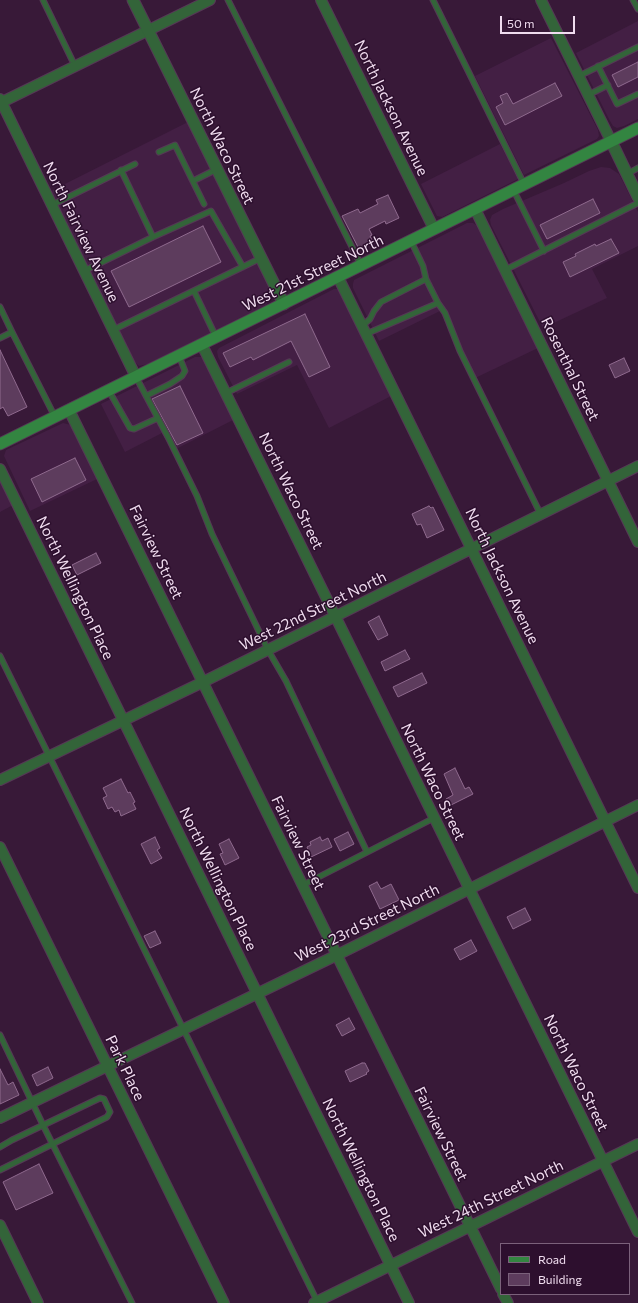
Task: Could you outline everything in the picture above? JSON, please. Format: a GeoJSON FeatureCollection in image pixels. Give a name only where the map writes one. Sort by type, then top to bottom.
{"type":"FeatureCollection","features":[{"type":"Feature","properties":{"kind":"main road","name":"West 21st Street North"},"geometry":{"type":"LineString","coordinates":[[0,444],[217,338],[474,209],[514,191],[638,128]]}},
{"type":"Feature","properties":{"kind":"street","name":"North Waco Street"},"geometry":{"type":"LineString","coordinates":[[133,0],[284,304]]}},
{"type":"Feature","properties":{"kind":"street"},"geometry":{"type":"LineString","coordinates":[[1,102],[210,0]]}},
{"type":"Feature","properties":{"kind":"street","name":"North Jackson Avenue"},"geometry":{"type":"LineString","coordinates":[[321,0],[434,230]]}},
{"type":"Feature","properties":{"kind":"street"},"geometry":{"type":"LineString","coordinates":[[541,0],[638,197]]}},
{"type":"Feature","properties":{"kind":"street","name":"North Fairview Avenue"},"geometry":{"type":"LineString","coordinates":[[1,102],[136,377]]}},
{"type":"Feature","properties":{"kind":"street","name":"Rosenthal Street"},"geometry":{"type":"LineString","coordinates":[[474,209],[638,542]]}},
{"type":"Feature","properties":{"kind":"street","name":"North Jackson Avenue"},"geometry":{"type":"LineString","coordinates":[[338,277],[638,888]]}},
{"type":"Feature","properties":{"kind":"street","name":"North Waco Street"},"geometry":{"type":"LineString","coordinates":[[202,345],[638,1232]]}},
{"type":"Feature","properties":{"kind":"street","name":"Fairview Street"},"geometry":{"type":"LineString","coordinates":[[69,410],[500,1287]]}},
{"type":"Feature","properties":{"kind":"street","name":"West 22nd Street North"},"geometry":{"type":"LineString","coordinates":[[0,780],[336,617],[638,466]]}},
{"type":"Feature","properties":{"kind":"street","name":"North Wellington Place"},"geometry":{"type":"LineString","coordinates":[[0,469],[409,1303]]}},
{"type":"Feature","properties":{"kind":"street","name":"West 23rd Street North"},"geometry":{"type":"LineString","coordinates":[[0,1118],[638,805]]}},
{"type":"Feature","properties":{"kind":"street","name":"Park Place"},"geometry":{"type":"LineString","coordinates":[[0,847],[224,1303]]}},
{"type":"Feature","properties":{"kind":"street","name":"West 24th Street North"},"geometry":{"type":"LineString","coordinates":[[316,1302],[638,1144]]}},
{"type":"Feature","properties":{"kind":"street"},"geometry":{"type":"LineString","coordinates":[[0,1225],[38,1303]]}},
{"type":"Feature","properties":{"kind":"lane"},"geometry":{"type":"LineString","coordinates":[[42,0],[75,66]]}},
{"type":"Feature","properties":{"kind":"lane"},"geometry":{"type":"LineString","coordinates":[[228,0],[362,266]]}},
{"type":"Feature","properties":{"kind":"lane"},"geometry":{"type":"LineString","coordinates":[[433,0],[525,185]]}},
{"type":"Feature","properties":{"kind":"lane"},"geometry":{"type":"LineString","coordinates":[[634,0],[638,9]]}},
{"type":"Feature","properties":{"kind":"lane"},"geometry":{"type":"LineString","coordinates":[[579,76],[638,47]]}},
{"type":"Feature","properties":{"kind":"lane"},"geometry":{"type":"LineString","coordinates":[[598,66],[617,104],[638,94]]}},
{"type":"Feature","properties":{"kind":"lane"},"geometry":{"type":"LineString","coordinates":[[588,95],[608,85]]}},
{"type":"Feature","properties":{"kind":"lane"},"geometry":{"type":"LineString","coordinates":[[159,152],[175,144],[204,204]]}},
{"type":"Feature","properties":{"kind":"lane"},"geometry":{"type":"LineString","coordinates":[[52,205],[135,164]]}},
{"type":"Feature","properties":{"kind":"lane"},"geometry":{"type":"LineString","coordinates":[[627,174],[638,168]]}},
{"type":"Feature","properties":{"kind":"lane"},"geometry":{"type":"LineString","coordinates":[[193,181],[217,169]]}},
{"type":"Feature","properties":{"kind":"lane"},"geometry":{"type":"LineString","coordinates":[[122,170],[154,236]]}},
{"type":"Feature","properties":{"kind":"lane"},"geometry":{"type":"LineString","coordinates":[[514,191],[544,251]]}},
{"type":"Feature","properties":{"kind":"lane"},"geometry":{"type":"LineString","coordinates":[[505,270],[638,203]]}},
{"type":"Feature","properties":{"kind":"lane"},"geometry":{"type":"LineString","coordinates":[[84,271],[154,236],[211,211],[243,267]]}},
{"type":"Feature","properties":{"kind":"lane"},"geometry":{"type":"LineString","coordinates":[[411,241],[423,266],[426,279],[444,313],[460,351],[541,515]]}},
{"type":"Feature","properties":{"kind":"lane"},"geometry":{"type":"LineString","coordinates":[[113,330],[261,258]]}},
{"type":"Feature","properties":{"kind":"lane"},"geometry":{"type":"LineString","coordinates":[[364,330],[374,311],[381,302],[426,279]]}},
{"type":"Feature","properties":{"kind":"lane"},"geometry":{"type":"LineString","coordinates":[[194,291],[217,338]]}},
{"type":"Feature","properties":{"kind":"lane"},"geometry":{"type":"LineString","coordinates":[[364,330],[438,303]]}},
{"type":"Feature","properties":{"kind":"lane"},"geometry":{"type":"LineString","coordinates":[[0,307],[55,417]]}},
{"type":"Feature","properties":{"kind":"lane"},"geometry":{"type":"LineString","coordinates":[[0,338],[12,332]]}},
{"type":"Feature","properties":{"kind":"lane"},"geometry":{"type":"LineString","coordinates":[[146,396],[170,384],[184,373],[184,367],[179,356]]}},
{"type":"Feature","properties":{"kind":"lane"},"geometry":{"type":"LineString","coordinates":[[226,393],[289,362]]}},
{"type":"Feature","properties":{"kind":"lane"},"geometry":{"type":"LineString","coordinates":[[136,377],[197,496],[212,534],[268,650],[286,681],[367,852]]}},
{"type":"Feature","properties":{"kind":"lane"},"geometry":{"type":"LineString","coordinates":[[109,391],[130,428],[134,429],[158,418]]}},
{"type":"Feature","properties":{"kind":"lane"},"geometry":{"type":"LineString","coordinates":[[0,656],[316,1302]]}},
{"type":"Feature","properties":{"kind":"lane"},"geometry":{"type":"LineString","coordinates":[[302,885],[434,818]]}},
{"type":"Feature","properties":{"kind":"lane"},"geometry":{"type":"LineString","coordinates":[[0,1035],[33,1102],[42,1125],[132,1303]]}},
{"type":"Feature","properties":{"kind":"lane"},"geometry":{"type":"LineString","coordinates":[[0,1147],[42,1125],[100,1098],[104,1099],[110,1112],[107,1118],[0,1170]]}},
{"type":"Feature","properties":{"kind":"shaded area"},"geometry":{"type":"Polygon","coordinates":[[[638,21],[638,119],[617,128],[613,126],[610,121],[576,53],[638,21]]]}},
{"type":"Feature","properties":{"kind":"shaded area"},"geometry":{"type":"Polygon","coordinates":[[[551,38],[598,130],[599,136],[597,139],[524,175],[475,76],[551,38]]]}},
{"type":"Feature","properties":{"kind":"shaded area"},"geometry":{"type":"Polygon","coordinates":[[[188,122],[272,292],[271,299],[266,305],[148,364],[139,366],[134,361],[51,191],[188,122]]]}},
{"type":"Feature","properties":{"kind":"shaded area"},"geometry":{"type":"Polygon","coordinates":[[[500,144],[518,179],[442,217],[437,216],[421,184],[500,144]]]}},
{"type":"Feature","properties":{"kind":"shaded area"},"geometry":{"type":"Polygon","coordinates":[[[601,167],[610,168],[619,174],[638,212],[638,246],[592,269],[607,298],[543,328],[491,225],[490,220],[492,215],[503,209],[601,167]]]}},
{"type":"Feature","properties":{"kind":"shaded area"},"geometry":{"type":"Polygon","coordinates":[[[467,223],[473,223],[476,225],[538,348],[473,379],[440,311],[379,341],[353,288],[354,280],[467,223]]]}},
{"type":"Feature","properties":{"kind":"shaded area"},"geometry":{"type":"Polygon","coordinates":[[[334,289],[338,289],[393,395],[329,428],[297,365],[237,394],[218,357],[217,351],[219,348],[334,289]]]}},
{"type":"Feature","properties":{"kind":"shaded area"},"geometry":{"type":"Polygon","coordinates":[[[195,357],[205,359],[235,419],[172,451],[162,433],[125,452],[101,404],[195,357]]]}},
{"type":"Feature","properties":{"kind":"shaded area"},"geometry":{"type":"Polygon","coordinates":[[[63,423],[71,425],[97,479],[30,511],[4,456],[6,450],[63,423]]]}},
{"type":"Feature","properties":{"kind":"shaded area"},"geometry":{"type":"Polygon","coordinates":[[[0,480],[13,505],[0,512],[0,480]]]}},
{"type":"Feature","properties":{"kind":"building"},"geometry":{"type":"Polygon","coordinates":[[[638,62],[638,77],[618,87],[612,75],[638,62]]]}},
{"type":"Feature","properties":{"kind":"building"},"geometry":{"type":"Polygon","coordinates":[[[555,83],[562,96],[505,125],[496,107],[503,103],[500,96],[507,93],[513,104],[555,83]]]}},
{"type":"Feature","properties":{"kind":"building"},"geometry":{"type":"Polygon","coordinates":[[[388,195],[399,218],[386,224],[385,221],[369,229],[373,242],[359,249],[342,216],[358,209],[360,213],[378,204],[376,200],[388,195]]]}},
{"type":"Feature","properties":{"kind":"building"},"geometry":{"type":"Polygon","coordinates":[[[593,199],[600,213],[547,239],[540,225],[593,199]]]}},
{"type":"Feature","properties":{"kind":"building"},"geometry":{"type":"Polygon","coordinates":[[[203,226],[221,262],[129,307],[111,271],[203,226]]]}},
{"type":"Feature","properties":{"kind":"building"},"geometry":{"type":"Polygon","coordinates":[[[611,239],[619,253],[570,277],[563,262],[595,244],[596,246],[611,239]]]}},
{"type":"Feature","properties":{"kind":"building"},"geometry":{"type":"Polygon","coordinates":[[[305,314],[330,367],[309,377],[291,341],[253,360],[251,357],[230,367],[223,353],[305,314]]]}},
{"type":"Feature","properties":{"kind":"building"},"geometry":{"type":"Polygon","coordinates":[[[0,350],[27,407],[8,416],[3,407],[0,409],[0,350]]]}},
{"type":"Feature","properties":{"kind":"building"},"geometry":{"type":"Polygon","coordinates":[[[624,358],[630,371],[615,378],[609,365],[624,358]]]}},
{"type":"Feature","properties":{"kind":"building"},"geometry":{"type":"Polygon","coordinates":[[[180,386],[203,433],[177,445],[152,399],[180,386]]]}},
{"type":"Feature","properties":{"kind":"building"},"geometry":{"type":"Polygon","coordinates":[[[75,458],[86,480],[42,502],[31,479],[75,458]]]}},
{"type":"Feature","properties":{"kind":"building"},"geometry":{"type":"Polygon","coordinates":[[[429,506],[431,508],[433,507],[444,530],[427,538],[421,524],[417,525],[412,514],[429,506]]]}},
{"type":"Feature","properties":{"kind":"building"},"geometry":{"type":"Polygon","coordinates":[[[96,553],[101,563],[77,575],[72,565],[96,553]]]}},
{"type":"Feature","properties":{"kind":"building"},"geometry":{"type":"Polygon","coordinates":[[[379,616],[388,635],[378,640],[368,622],[379,616]]]}},
{"type":"Feature","properties":{"kind":"building"},"geometry":{"type":"Polygon","coordinates":[[[405,650],[410,659],[385,671],[381,662],[405,650]]]}},
{"type":"Feature","properties":{"kind":"building"},"geometry":{"type":"Polygon","coordinates":[[[422,673],[427,683],[398,697],[393,687],[422,673]]]}},
{"type":"Feature","properties":{"kind":"building"},"geometry":{"type":"Polygon","coordinates":[[[455,768],[465,789],[469,787],[473,794],[449,806],[446,799],[453,795],[444,774],[455,768]]]}},
{"type":"Feature","properties":{"kind":"building"},"geometry":{"type":"Polygon","coordinates":[[[121,779],[128,793],[130,792],[135,802],[133,803],[136,809],[121,816],[119,810],[115,812],[112,807],[108,809],[103,798],[107,796],[103,788],[121,779]]]}},
{"type":"Feature","properties":{"kind":"building"},"geometry":{"type":"Polygon","coordinates":[[[348,832],[354,844],[340,851],[334,839],[348,832]]]}},
{"type":"Feature","properties":{"kind":"building"},"geometry":{"type":"Polygon","coordinates":[[[155,837],[160,848],[157,850],[162,858],[151,864],[141,844],[155,837]]]}},
{"type":"Feature","properties":{"kind":"building"},"geometry":{"type":"Polygon","coordinates":[[[320,837],[322,841],[328,838],[332,847],[311,857],[307,847],[311,845],[310,842],[320,837]]]}},
{"type":"Feature","properties":{"kind":"building"},"geometry":{"type":"Polygon","coordinates":[[[229,839],[239,858],[225,865],[220,854],[223,853],[219,844],[229,839]]]}},
{"type":"Feature","properties":{"kind":"building"},"geometry":{"type":"Polygon","coordinates":[[[377,882],[381,889],[391,884],[399,900],[380,909],[369,886],[377,882]]]}},
{"type":"Feature","properties":{"kind":"building"},"geometry":{"type":"Polygon","coordinates":[[[525,908],[531,920],[513,929],[507,917],[525,908]]]}},
{"type":"Feature","properties":{"kind":"building"},"geometry":{"type":"Polygon","coordinates":[[[155,931],[161,943],[150,948],[144,936],[155,931]]]}},
{"type":"Feature","properties":{"kind":"building"},"geometry":{"type":"Polygon","coordinates":[[[471,940],[477,951],[460,960],[454,949],[471,940]]]}},
{"type":"Feature","properties":{"kind":"building"},"geometry":{"type":"Polygon","coordinates":[[[349,1018],[355,1029],[342,1036],[336,1025],[349,1018]]]}},
{"type":"Feature","properties":{"kind":"building"},"geometry":{"type":"Polygon","coordinates":[[[365,1063],[369,1071],[366,1073],[367,1074],[350,1082],[345,1071],[365,1063]]]}},
{"type":"Feature","properties":{"kind":"building"},"geometry":{"type":"Polygon","coordinates":[[[48,1067],[53,1078],[37,1086],[32,1075],[48,1067]]]}},
{"type":"Feature","properties":{"kind":"building"},"geometry":{"type":"Polygon","coordinates":[[[0,1069],[8,1085],[13,1082],[19,1095],[0,1104],[0,1069]]]}},
{"type":"Feature","properties":{"kind":"building"},"geometry":{"type":"Polygon","coordinates":[[[39,1164],[53,1193],[16,1210],[3,1182],[39,1164]]]}}]}
